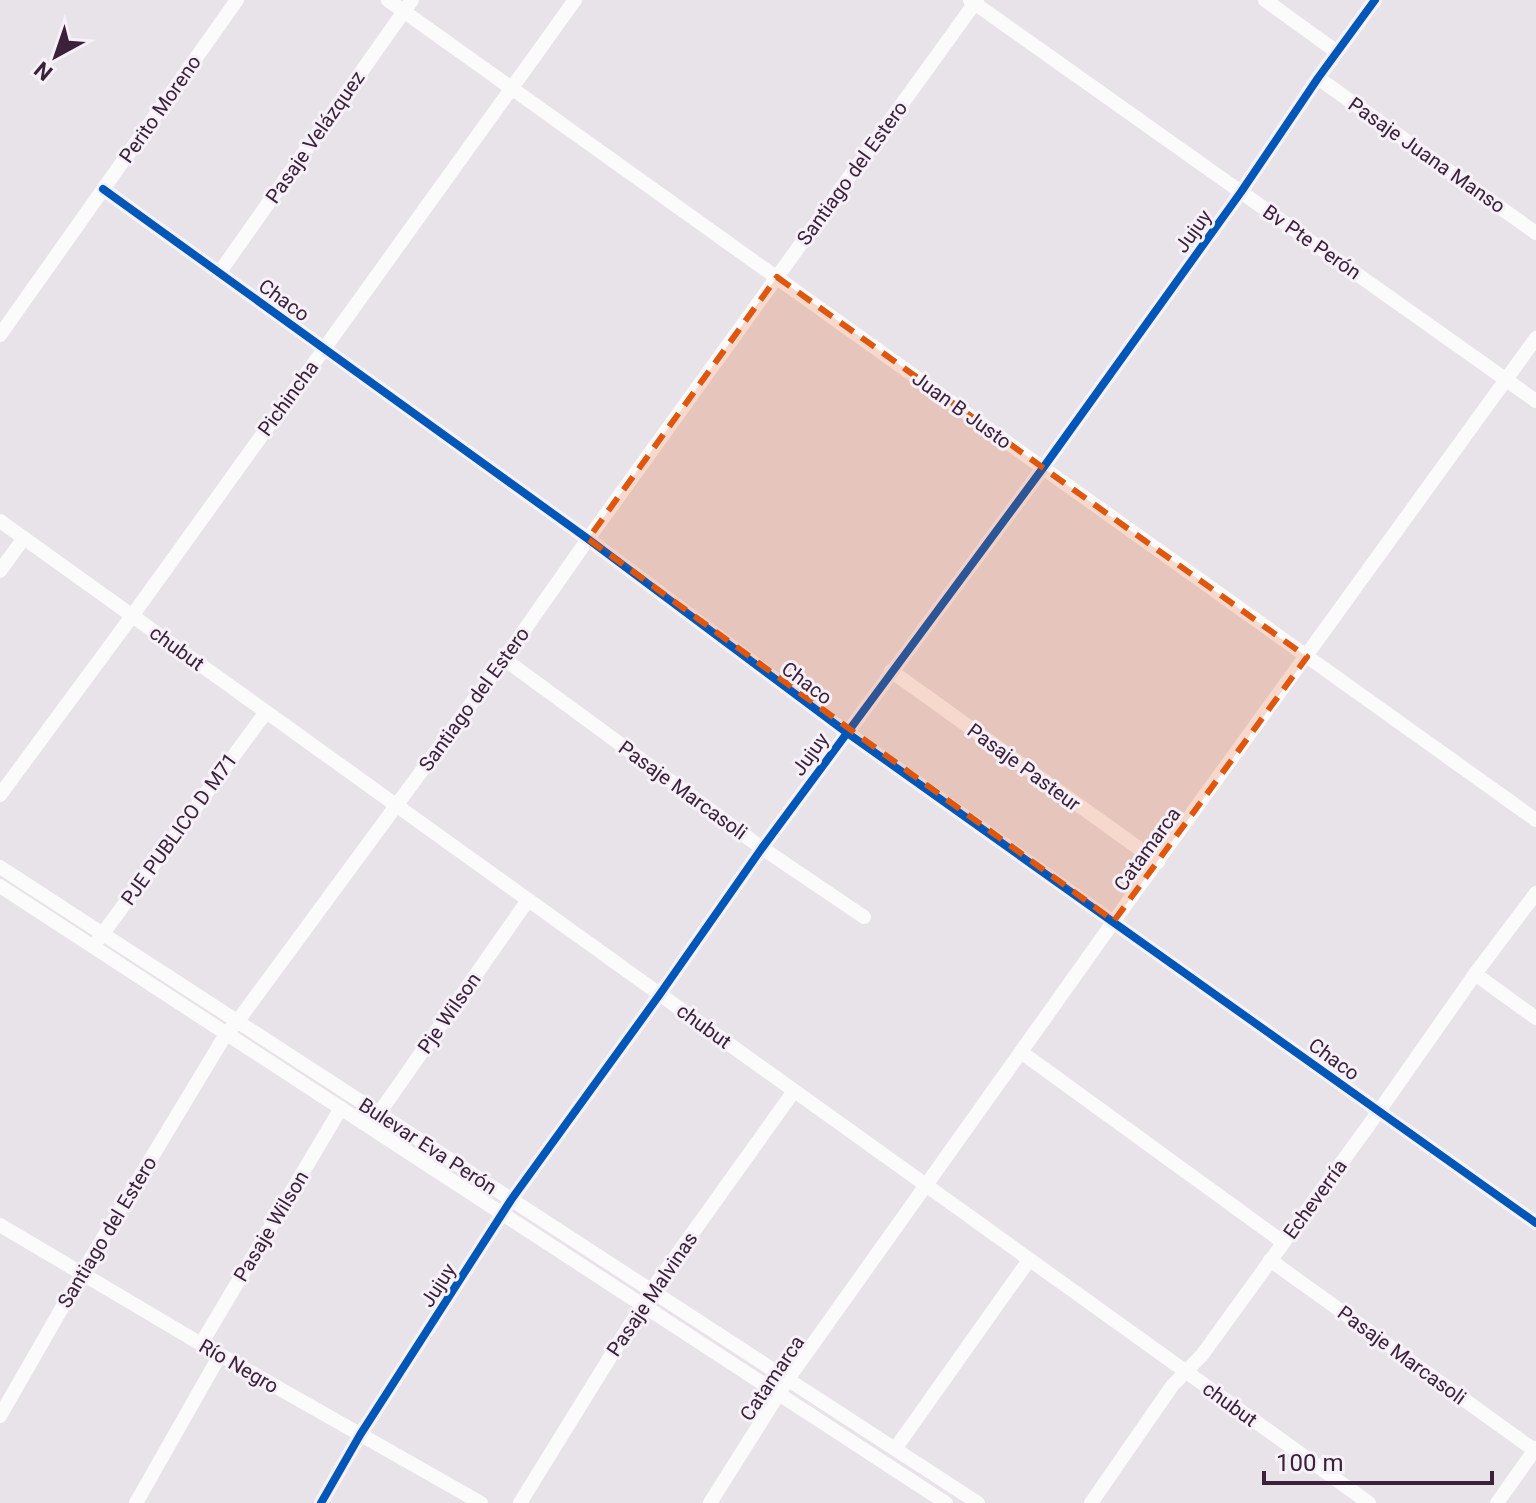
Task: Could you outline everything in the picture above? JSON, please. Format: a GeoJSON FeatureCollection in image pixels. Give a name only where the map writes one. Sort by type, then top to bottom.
{"type":"FeatureCollection","features":[{"type":"Feature","properties":{"kind":"street","name":"Perito Moreno"},"geometry":{"type":"LineString","coordinates":[[0,335],[237,0]]}},
{"type":"Feature","properties":{"kind":"street","name":"Juan B Justo"},"geometry":{"type":"LineString","coordinates":[[388,0],[408,6],[512,88],[1536,820]]}},
{"type":"Feature","properties":{"kind":"street","name":"Pichincha"},"geometry":{"type":"LineString","coordinates":[[0,795],[575,0]]}},
{"type":"Feature","properties":{"kind":"street"},"geometry":{"type":"LineString","coordinates":[[1265,0],[1337,52]]}},
{"type":"Feature","properties":{"kind":"street","name":"Jujuy"},"geometry":{"type":"LineString","coordinates":[[321,1503],[360,1435],[511,1200],[846,732],[1043,468],[1375,0]]}},
{"type":"Feature","properties":{"kind":"street","name":"Bv Pte Perón"},"geometry":{"type":"LineString","coordinates":[[974,1],[1536,401]]}},
{"type":"Feature","properties":{"kind":"street","name":"Santiago del Estero"},"geometry":{"type":"LineString","coordinates":[[0,1416],[226,1034],[504,659],[974,1]]}},
{"type":"Feature","properties":{"kind":"street","name":"Pasaje Velázquez"},"geometry":{"type":"LineString","coordinates":[[219,273],[408,6]]}},
{"type":"Feature","properties":{"kind":"street","name":"Pasaje Juana Manso"},"geometry":{"type":"LineString","coordinates":[[1318,78],[1536,233]]}},
{"type":"Feature","properties":{"kind":"street","name":"Chaco"},"geometry":{"type":"LineString","coordinates":[[103,189],[588,539],[846,732],[1536,1223]]}},
{"type":"Feature","properties":{"kind":"street","name":"Catamarca"},"geometry":{"type":"LineString","coordinates":[[710,1503],[788,1379],[1114,921],[1536,338]]}},
{"type":"Feature","properties":{"kind":"street","name":"chubut"},"geometry":{"type":"LineString","coordinates":[[0,521],[1369,1503]]}},
{"type":"Feature","properties":{"kind":"street"},"geometry":{"type":"LineString","coordinates":[[0,571],[24,538]]}},
{"type":"Feature","properties":{"kind":"street","name":"Pasaje Marcasoli"},"geometry":{"type":"LineString","coordinates":[[504,659],[762,848],[864,917]]}},
{"type":"Feature","properties":{"kind":"street","name":"Pasaje Pasteur"},"geometry":{"type":"LineString","coordinates":[[891,671],[1158,862]]}},
{"type":"Feature","properties":{"kind":"street","name":"PJE PUBLICO D M71"},"geometry":{"type":"LineString","coordinates":[[93,947],[266,712]]}},
{"type":"Feature","properties":{"kind":"street","name":"Bulevar Eva Perón"},"geometry":{"type":"LineString","coordinates":[[0,867],[978,1503]]}},
{"type":"Feature","properties":{"kind":"street","name":"Bulevar Eva Perón"},"geometry":{"type":"LineString","coordinates":[[0,886],[946,1503]]}},
{"type":"Feature","properties":{"kind":"street","name":"Echeverría"},"geometry":{"type":"LineString","coordinates":[[1091,1503],[1172,1386],[1202,1355],[1536,893]]}},
{"type":"Feature","properties":{"kind":"street","name":"Pje Wilson"},"geometry":{"type":"LineString","coordinates":[[370,1127],[528,900]]}},
{"type":"Feature","properties":{"kind":"street"},"geometry":{"type":"LineString","coordinates":[[1475,974],[1536,1018]]}},
{"type":"Feature","properties":{"kind":"street"},"geometry":{"type":"LineString","coordinates":[[1021,1052],[1283,1242]]}},
{"type":"Feature","properties":{"kind":"street","name":"Pasaje Malvinas"},"geometry":{"type":"LineString","coordinates":[[520,1503],[642,1304],[794,1091]]}},
{"type":"Feature","properties":{"kind":"street","name":"Pasaje Wilson"},"geometry":{"type":"LineString","coordinates":[[201,1344],[341,1108]]}},
{"type":"Feature","properties":{"kind":"street","name":"Río Negro"},"geometry":{"type":"LineString","coordinates":[[0,1225],[220,1355],[481,1503]]}},
{"type":"Feature","properties":{"kind":"street"},"geometry":{"type":"LineString","coordinates":[[895,1449],[1029,1260]]}},
{"type":"Feature","properties":{"kind":"street","name":"Pasaje Marcasoli"},"geometry":{"type":"LineString","coordinates":[[1270,1260],[1535,1449]]}},
{"type":"Feature","properties":{"kind":"street"},"geometry":{"type":"LineString","coordinates":[[136,1503],[220,1355]]}},
{"type":"Feature","properties":{"kind":"street"},"geometry":{"type":"LineString","coordinates":[[1497,1503],[1535,1449]]}},
{"type":"Feature","properties":{"kind":"highlighted area"},"geometry":{"type":"Polygon","coordinates":[[[777,277],[1307,657],[1114,921],[588,539],[777,277]]]}},
{"type":"Feature","properties":{"kind":"cycle path"},"geometry":{"type":"LineString","coordinates":[[321,1503],[360,1435],[511,1200],[762,848],[1043,468],[1375,0]]}},
{"type":"Feature","properties":{"kind":"cycle path"},"geometry":{"type":"LineString","coordinates":[[103,189],[588,539],[846,732],[1536,1223]]}}]}
